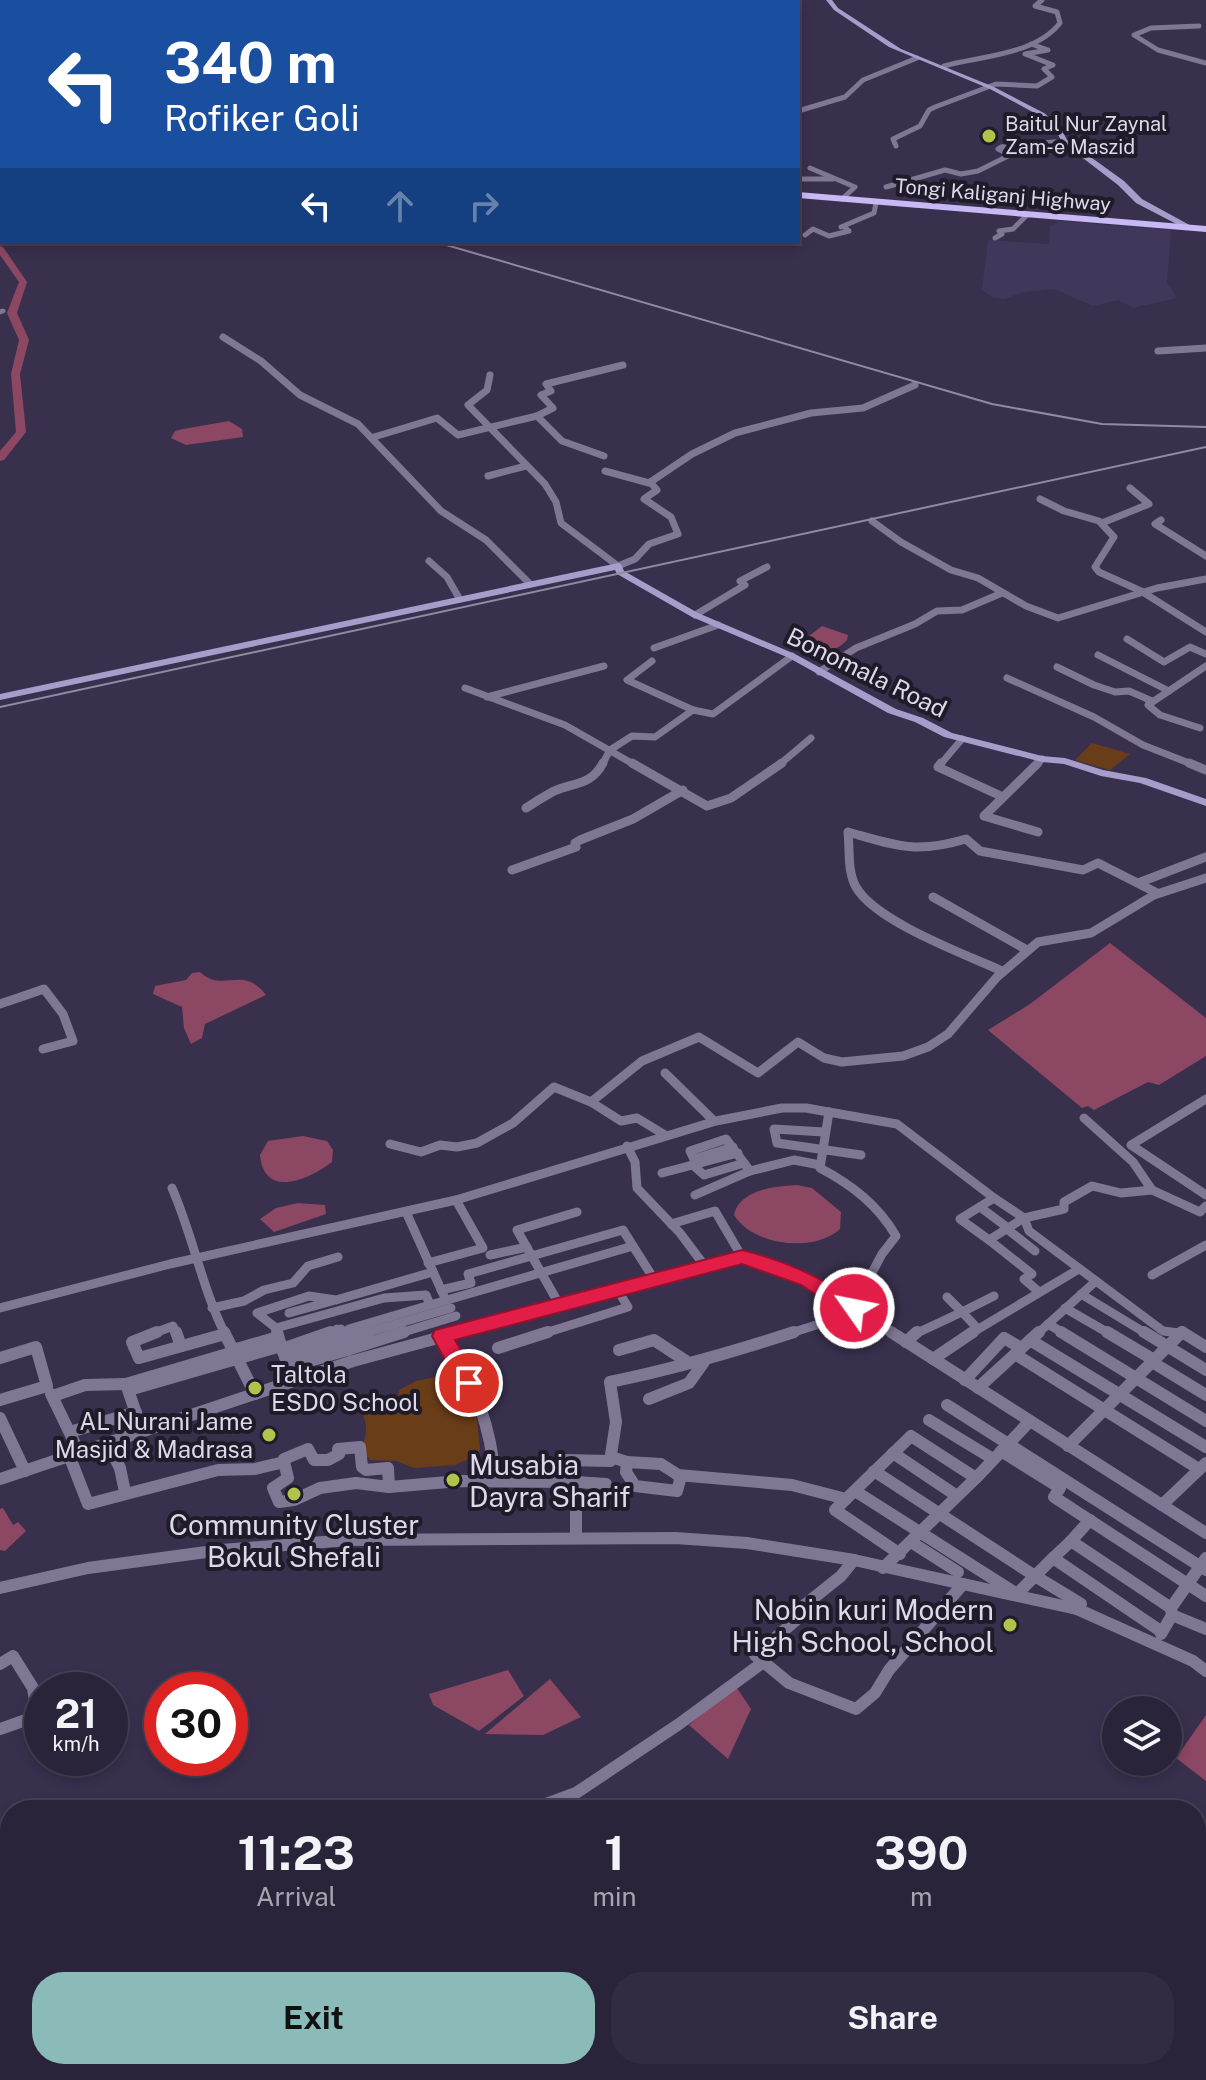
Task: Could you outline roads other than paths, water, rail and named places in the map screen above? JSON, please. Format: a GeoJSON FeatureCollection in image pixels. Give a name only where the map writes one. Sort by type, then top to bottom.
{"type":"FeatureCollection","features":[{"type":"Feature","properties":{"kind":"main road","name":"Tongi Kaliganj Highway"},"geometry":{"type":"LineString","coordinates":[[800,195],[1206,229]]}},
{"type":"Feature","properties":{"kind":"street"},"geometry":{"type":"LineString","coordinates":[[829,0],[880,40],[1018,100],[1058,126],[1064,134],[1064,141]]}},
{"type":"Feature","properties":{"kind":"street"},"geometry":{"type":"LineString","coordinates":[[944,66],[1031,44],[1054,34],[1060,23],[1057,12],[1035,6],[1042,0]]}},
{"type":"Feature","properties":{"kind":"street"},"geometry":{"type":"LineString","coordinates":[[1199,26],[1151,28],[1134,35],[1158,50],[1206,63]]}},
{"type":"Feature","properties":{"kind":"street"},"geometry":{"type":"LineString","coordinates":[[896,146],[893,139],[918,130],[927,122],[929,110],[989,87],[1003,84],[1037,86],[1052,77],[1044,69],[1053,65],[1025,54],[1048,50],[1031,44]]}},
{"type":"Feature","properties":{"kind":"street"},"geometry":{"type":"LineString","coordinates":[[800,110],[845,97],[863,80],[917,58]]}},
{"type":"Feature","properties":{"kind":"street"},"geometry":{"type":"LineString","coordinates":[[886,187],[945,170],[955,175],[972,173],[1010,155],[998,149],[1001,147],[1064,141],[1121,183],[1139,201],[1191,228]]}},
{"type":"Feature","properties":{"kind":"street"},"geometry":{"type":"LineString","coordinates":[[810,168],[855,187],[842,199]]}},
{"type":"Feature","properties":{"kind":"street"},"geometry":{"type":"LineString","coordinates":[[800,178],[810,176],[825,181],[833,179]]}},
{"type":"Feature","properties":{"kind":"street"},"geometry":{"type":"LineString","coordinates":[[805,235],[813,229],[829,236],[849,231],[842,227],[874,213],[876,203]]}},
{"type":"Feature","properties":{"kind":"street"},"geometry":{"type":"LineString","coordinates":[[995,238],[1002,234],[999,231],[1013,229],[1027,215]]}},
{"type":"Feature","properties":{"kind":"street"},"geometry":{"type":"LineString","coordinates":[[223,337],[261,361],[300,395],[358,424],[374,437],[429,497],[437,511],[479,535],[530,584]]}},
{"type":"Feature","properties":{"kind":"street"},"geometry":{"type":"LineString","coordinates":[[1158,351],[1206,348]]}},
{"type":"Feature","properties":{"kind":"street"},"geometry":{"type":"LineString","coordinates":[[374,437],[437,418],[456,435],[537,416],[553,408],[541,395],[551,391],[546,384],[623,365]]}},
{"type":"Feature","properties":{"kind":"street"},"geometry":{"type":"LineString","coordinates":[[490,375],[491,384],[485,393],[467,404],[545,484],[556,502],[561,523],[618,566]]}},
{"type":"Feature","properties":{"kind":"street"},"geometry":{"type":"LineString","coordinates":[[650,482],[692,454],[735,433],[811,413],[863,408],[915,385]]}},
{"type":"Feature","properties":{"kind":"street"},"geometry":{"type":"LineString","coordinates":[[537,416],[562,441],[604,456]]}},
{"type":"Feature","properties":{"kind":"street"},"geometry":{"type":"LineString","coordinates":[[488,476],[526,466]]}},
{"type":"Feature","properties":{"kind":"street"},"geometry":{"type":"LineString","coordinates":[[0,697],[618,566],[635,559],[649,544],[678,534],[671,517],[644,499],[658,487],[650,482],[605,471]]}},
{"type":"Feature","properties":{"kind":"street"},"geometry":{"type":"LineString","coordinates":[[1102,523],[1149,504],[1130,488]]}},
{"type":"Feature","properties":{"kind":"street"},"geometry":{"type":"LineString","coordinates":[[1040,499],[1062,510],[1090,516],[1102,523],[1114,537],[1104,550],[1096,570],[1127,581],[1182,620],[1206,632]]}},
{"type":"Feature","properties":{"kind":"street"},"geometry":{"type":"LineString","coordinates":[[1161,520],[1155,524],[1206,556]]}},
{"type":"Feature","properties":{"kind":"street"},"geometry":{"type":"LineString","coordinates":[[872,521],[951,570],[978,578],[1002,593],[1058,618],[1170,584],[1206,579]]}},
{"type":"Feature","properties":{"kind":"street"},"geometry":{"type":"LineString","coordinates":[[429,561],[447,577],[459,598]]}},
{"type":"Feature","properties":{"kind":"street","name":"Bonomala Road"},"geometry":{"type":"LineString","coordinates":[[618,566],[620,572],[632,581],[695,615],[792,656],[892,711],[962,739],[986,742],[1042,759],[1065,761],[1101,773],[1142,780],[1206,803]]}},
{"type":"Feature","properties":{"kind":"street"},"geometry":{"type":"LineString","coordinates":[[695,615],[745,585],[740,581],[767,567]]}},
{"type":"Feature","properties":{"kind":"street"},"geometry":{"type":"LineString","coordinates":[[819,672],[856,648],[915,624],[937,611],[962,610],[1002,593]]}},
{"type":"Feature","properties":{"kind":"street"},"geometry":{"type":"LineString","coordinates":[[654,648],[718,625]]}},
{"type":"Feature","properties":{"kind":"street"},"geometry":{"type":"LineString","coordinates":[[1127,639],[1164,662],[1190,647],[1206,654]]}},
{"type":"Feature","properties":{"kind":"street"},"geometry":{"type":"LineString","coordinates":[[1098,655],[1169,691]]}},
{"type":"Feature","properties":{"kind":"street"},"geometry":{"type":"LineString","coordinates":[[652,661],[627,680],[693,710],[713,714],[792,656]]}},
{"type":"Feature","properties":{"kind":"street"},"geometry":{"type":"LineString","coordinates":[[487,697],[604,666]]}},
{"type":"Feature","properties":{"kind":"street"},"geometry":{"type":"LineString","coordinates":[[1200,728],[1150,710],[1148,705],[1206,666]]}},
{"type":"Feature","properties":{"kind":"street"},"geometry":{"type":"LineString","coordinates":[[1057,667],[1094,685],[1115,692],[1129,691],[1152,701]]}},
{"type":"Feature","properties":{"kind":"street"},"geometry":{"type":"LineString","coordinates":[[1007,678],[1094,717],[1143,745],[1206,770]]}},
{"type":"Feature","properties":{"kind":"street"},"geometry":{"type":"LineString","coordinates":[[465,688],[565,725],[707,806],[716,806],[774,769],[811,738]]}},
{"type":"Feature","properties":{"kind":"street"},"geometry":{"type":"LineString","coordinates":[[526,808],[558,789],[569,788],[597,775],[610,750],[632,736],[655,737],[693,710]]}},
{"type":"Feature","properties":{"kind":"street"},"geometry":{"type":"LineString","coordinates":[[962,739],[938,767],[1003,797]]}},
{"type":"Feature","properties":{"kind":"street"},"geometry":{"type":"LineString","coordinates":[[1038,832],[984,816],[1042,759]]}},
{"type":"Feature","properties":{"kind":"street"},"geometry":{"type":"LineString","coordinates":[[512,870],[576,847],[575,843],[582,838],[615,828],[658,808],[683,790]]}},
{"type":"Feature","properties":{"kind":"street"},"geometry":{"type":"LineString","coordinates":[[1000,970],[898,920],[869,901],[858,891],[849,868],[848,832],[908,849],[935,848],[966,839],[980,851],[1083,870],[1098,863],[1157,893]]}},
{"type":"Feature","properties":{"kind":"street"},"geometry":{"type":"LineString","coordinates":[[1138,883],[1206,857]]}},
{"type":"Feature","properties":{"kind":"street"},"geometry":{"type":"LineString","coordinates":[[591,1102],[642,1061],[699,1037],[758,1073],[798,1042],[841,1063],[869,1057],[885,1060],[918,1053],[938,1042],[968,1015],[1000,970],[1048,937],[1079,937],[1093,932],[1157,893],[1206,878]]}},
{"type":"Feature","properties":{"kind":"street"},"geometry":{"type":"LineString","coordinates":[[933,897],[1027,950]]}},
{"type":"Feature","properties":{"kind":"street"},"geometry":{"type":"LineString","coordinates":[[0,1004],[44,989],[63,1014],[73,1041],[43,1049]]}},
{"type":"Feature","properties":{"kind":"street"},"geometry":{"type":"LineString","coordinates":[[665,1073],[714,1121]]}},
{"type":"Feature","properties":{"kind":"street"},"geometry":{"type":"LineString","coordinates":[[390,1144],[421,1152],[439,1142],[463,1147],[494,1136],[554,1087],[591,1102],[621,1121],[637,1118],[665,1135]]}},
{"type":"Feature","properties":{"kind":"street"},"geometry":{"type":"LineString","coordinates":[[1206,1099],[1131,1145],[1206,1195]]}},
{"type":"Feature","properties":{"kind":"street"},"geometry":{"type":"LineString","coordinates":[[0,1308],[198,1257],[456,1200],[714,1121],[782,1108],[829,1112],[897,1124],[1024,1218],[1029,1231],[1163,1331],[1182,1332],[1206,1347]]}},
{"type":"Feature","properties":{"kind":"street"},"geometry":{"type":"LineString","coordinates":[[820,1165],[829,1112]]}},
{"type":"Feature","properties":{"kind":"street"},"geometry":{"type":"LineString","coordinates":[[1084,1118],[1137,1167],[1152,1185],[1152,1190]]}},
{"type":"Feature","properties":{"kind":"street"},"geometry":{"type":"LineString","coordinates":[[824,1132],[769,1130],[777,1143],[861,1155]]}},
{"type":"Feature","properties":{"kind":"street"},"geometry":{"type":"LineString","coordinates":[[721,1184],[697,1166],[690,1151],[726,1139],[747,1167]]}},
{"type":"Feature","properties":{"kind":"street"},"geometry":{"type":"LineString","coordinates":[[627,1146],[635,1162],[637,1188],[704,1265]]}},
{"type":"Feature","properties":{"kind":"street"},"geometry":{"type":"LineString","coordinates":[[662,1173],[697,1166],[735,1150]]}},
{"type":"Feature","properties":{"kind":"street"},"geometry":{"type":"LineString","coordinates":[[576,1538],[571,1482],[565,1460],[610,1461],[616,1438],[615,1396],[610,1382],[645,1376],[686,1361],[704,1362],[850,1314],[882,1254],[896,1236],[876,1208],[839,1176],[822,1169],[820,1165],[794,1160],[747,1167],[697,1166]]}},
{"type":"Feature","properties":{"kind":"street"},"geometry":{"type":"LineString","coordinates":[[695,1195],[721,1184],[747,1167]]}},
{"type":"Feature","properties":{"kind":"street"},"geometry":{"type":"LineString","coordinates":[[989,1240],[1024,1218],[1064,1209],[1064,1202],[1088,1187],[1131,1194],[1152,1190],[1200,1212],[1206,1206]]}},
{"type":"Feature","properties":{"kind":"street"},"geometry":{"type":"LineString","coordinates":[[172,1188],[190,1230],[212,1308],[255,1394]]}},
{"type":"Feature","properties":{"kind":"street"},"geometry":{"type":"LineString","coordinates":[[994,1198],[960,1219],[1032,1274],[1024,1279],[1039,1292]]}},
{"type":"Feature","properties":{"kind":"street"},"geometry":{"type":"LineString","coordinates":[[282,1347],[336,1306],[483,1248],[456,1200]]}},
{"type":"Feature","properties":{"kind":"street"},"geometry":{"type":"LineString","coordinates":[[980,1207],[1035,1251]]}},
{"type":"Feature","properties":{"kind":"street"},"geometry":{"type":"LineString","coordinates":[[671,1224],[715,1211],[742,1257]]}},
{"type":"Feature","properties":{"kind":"street"},"geometry":{"type":"LineString","coordinates":[[406,1212],[430,1268],[464,1330]]}},
{"type":"Feature","properties":{"kind":"street"},"geometry":{"type":"LineString","coordinates":[[559,1304],[530,1251],[513,1231],[577,1212]]}},
{"type":"Feature","properties":{"kind":"street"},"geometry":{"type":"LineString","coordinates":[[490,1255],[530,1251],[623,1230],[654,1279]]}},
{"type":"Feature","properties":{"kind":"street"},"geometry":{"type":"LineString","coordinates":[[1152,1275],[1206,1245]]}},
{"type":"Feature","properties":{"kind":"street"},"geometry":{"type":"LineString","coordinates":[[0,1400],[85,1385],[128,1387],[235,1354],[346,1337],[633,1246]]}},
{"type":"Feature","properties":{"kind":"street"},"geometry":{"type":"LineString","coordinates":[[282,1347],[346,1337],[430,1305],[449,1304],[471,1283],[468,1274],[530,1251]]}},
{"type":"Feature","properties":{"kind":"street"},"geometry":{"type":"LineString","coordinates":[[212,1308],[244,1301],[264,1290],[293,1283],[308,1266],[338,1257]]}},
{"type":"Feature","properties":{"kind":"street"},"geometry":{"type":"LineString","coordinates":[[0,1479],[294,1380],[464,1330],[742,1257],[772,1264],[809,1280],[1206,1533]]}},
{"type":"Feature","properties":{"kind":"street"},"geometry":{"type":"LineString","coordinates":[[933,1359],[1079,1269]]}},
{"type":"Feature","properties":{"kind":"street"},"geometry":{"type":"LineString","coordinates":[[978,1388],[1096,1281]]}},
{"type":"Feature","properties":{"kind":"street"},"geometry":{"type":"LineString","coordinates":[[498,1348],[628,1307],[617,1289]]}},
{"type":"Feature","properties":{"kind":"street"},"geometry":{"type":"LineString","coordinates":[[1081,1294],[1206,1370]]}},
{"type":"Feature","properties":{"kind":"street"},"geometry":{"type":"LineString","coordinates":[[289,1313],[384,1298],[426,1295],[430,1305]]}},
{"type":"Feature","properties":{"kind":"street"},"geometry":{"type":"LineString","coordinates":[[294,1380],[282,1347],[257,1313],[309,1296],[336,1306]]}},
{"type":"Feature","properties":{"kind":"street"},"geometry":{"type":"LineString","coordinates":[[906,1342],[917,1332],[994,1296]]}},
{"type":"Feature","properties":{"kind":"street"},"geometry":{"type":"LineString","coordinates":[[947,1297],[978,1329]]}},
{"type":"Feature","properties":{"kind":"street"},"geometry":{"type":"LineString","coordinates":[[336,1306],[346,1337]]}},
{"type":"Feature","properties":{"kind":"street"},"geometry":{"type":"LineString","coordinates":[[1065,1308],[1206,1395]]}},
{"type":"Feature","properties":{"kind":"street"},"geometry":{"type":"LineString","coordinates":[[1048,1324],[1206,1421]]}},
{"type":"Feature","properties":{"kind":"street"},"geometry":{"type":"LineString","coordinates":[[1068,1446],[1182,1332]]}},
{"type":"Feature","properties":{"kind":"street"},"geometry":{"type":"LineString","coordinates":[[181,1346],[225,1334]]}},
{"type":"Feature","properties":{"kind":"street"},"geometry":{"type":"LineString","coordinates":[[443,1336],[485,1409],[495,1455],[495,1481]]}},
{"type":"Feature","properties":{"kind":"street"},"geometry":{"type":"LineString","coordinates":[[965,1380],[1004,1338],[1119,1394],[1206,1447]]}},
{"type":"Feature","properties":{"kind":"street"},"geometry":{"type":"LineString","coordinates":[[619,1350],[654,1340],[686,1361]]}},
{"type":"Feature","properties":{"kind":"street"},"geometry":{"type":"LineString","coordinates":[[0,1358],[36,1347],[50,1391],[70,1432],[88,1504],[218,1470],[255,1469],[284,1462],[284,1459],[308,1449],[314,1460],[320,1461],[339,1454],[338,1449],[360,1447],[362,1467],[366,1470],[389,1469],[389,1487]]}},
{"type":"Feature","properties":{"kind":"street"},"geometry":{"type":"LineString","coordinates":[[1022,1347],[1103,1410],[1203,1466],[1162,1505]]}},
{"type":"Feature","properties":{"kind":"street"},"geometry":{"type":"LineString","coordinates":[[649,1399],[689,1383],[704,1362]]}},
{"type":"Feature","properties":{"kind":"street"},"geometry":{"type":"LineString","coordinates":[[128,1387],[142,1431]]}},
{"type":"Feature","properties":{"kind":"street"},"geometry":{"type":"LineString","coordinates":[[947,1405],[1001,1451],[1060,1488],[1054,1497],[1206,1596]]}},
{"type":"Feature","properties":{"kind":"street"},"geometry":{"type":"LineString","coordinates":[[70,1432],[136,1412]]}},
{"type":"Feature","properties":{"kind":"street"},"geometry":{"type":"LineString","coordinates":[[0,1418],[25,1471]]}},
{"type":"Feature","properties":{"kind":"street"},"geometry":{"type":"LineString","coordinates":[[929,1420],[1001,1451],[1204,1565],[1187,1583],[1157,1645]]}},
{"type":"Feature","properties":{"kind":"street"},"geometry":{"type":"LineString","coordinates":[[883,1568],[1030,1421]]}},
{"type":"Feature","properties":{"kind":"street"},"geometry":{"type":"LineString","coordinates":[[900,1554],[835,1510],[911,1436],[976,1478]]}},
{"type":"Feature","properties":{"kind":"street"},"geometry":{"type":"LineString","coordinates":[[107,1442],[120,1468],[125,1492]]}},
{"type":"Feature","properties":{"kind":"street"},"geometry":{"type":"LineString","coordinates":[[893,1453],[957,1496]]}},
{"type":"Feature","properties":{"kind":"street"},"geometry":{"type":"LineString","coordinates":[[611,1457],[627,1462],[661,1464],[670,1473],[681,1476],[740,1480],[770,1486],[783,1484],[850,1495],[920,1532],[1017,1595]]}},
{"type":"Feature","properties":{"kind":"street"},"geometry":{"type":"LineString","coordinates":[[284,1462],[288,1478],[273,1488],[279,1502],[294,1500],[320,1488],[356,1483],[389,1487],[495,1481],[606,1484]]}},
{"type":"Feature","properties":{"kind":"street"},"geometry":{"type":"LineString","coordinates":[[627,1462],[626,1472],[635,1486],[677,1491],[681,1476]]}},
{"type":"Feature","properties":{"kind":"street"},"geometry":{"type":"LineString","coordinates":[[874,1471],[1081,1604],[1077,1609]]}},
{"type":"Feature","properties":{"kind":"street"},"geometry":{"type":"LineString","coordinates":[[1017,1595],[1090,1520]]}},
{"type":"Feature","properties":{"kind":"street"},"geometry":{"type":"LineString","coordinates":[[0,1588],[88,1568],[221,1550],[349,1540],[576,1538],[747,1543],[854,1560],[883,1568],[960,1578],[1077,1609],[1193,1661],[1206,1671]]}},
{"type":"Feature","properties":{"kind":"street"},"geometry":{"type":"LineString","coordinates":[[1071,1541],[1171,1611],[1206,1629]]}},
{"type":"Feature","properties":{"kind":"street"},"geometry":{"type":"LineString","coordinates":[[911,1542],[960,1578]]}},
{"type":"Feature","properties":{"kind":"street"},"geometry":{"type":"LineString","coordinates":[[1053,1558],[1162,1632]]}},
{"type":"Feature","properties":{"kind":"street"},"geometry":{"type":"LineString","coordinates":[[854,1560],[841,1576],[801,1608],[801,1615],[795,1621],[755,1653],[762,1663],[809,1694],[856,1709],[875,1693],[889,1670],[960,1578]]}},
{"type":"Feature","properties":{"kind":"street"},"geometry":{"type":"LineString","coordinates":[[0,1664],[13,1656],[33,1688],[37,1716],[0,1729]]}},
{"type":"Feature","properties":{"kind":"street"},"geometry":{"type":"LineString","coordinates":[[557,1800],[576,1793],[679,1724],[762,1663]]}},
{"type":"Feature","properties":{"kind":"waterway"},"geometry":{"type":"LineString","coordinates":[[0,249],[23,282],[12,313],[24,340],[16,374],[21,432],[0,458]]}},
{"type":"Feature","properties":{"kind":"railway"},"geometry":{"type":"LineString","coordinates":[[443,244],[992,404],[1102,424],[1206,427]]}},
{"type":"Feature","properties":{"kind":"railway"},"geometry":{"type":"LineString","coordinates":[[0,707],[1206,447]]}},
{"type":"Feature","properties":{"kind":"place","name":"Baitul Nur Zaynal Zam-e Maszid"},"geometry":{"type":"Point","coordinates":[989,136]}},
{"type":"Feature","properties":{"kind":"place","name":"Taltola ESDO School"},"geometry":{"type":"Point","coordinates":[255,1388]}},
{"type":"Feature","properties":{"kind":"place","name":"AL Nurani Jame Masjid & Madrasa"},"geometry":{"type":"Point","coordinates":[269,1435]}},
{"type":"Feature","properties":{"kind":"place","name":"Musabia Dayra Sharif"},"geometry":{"type":"Point","coordinates":[453,1480]}},
{"type":"Feature","properties":{"kind":"place","name":"Community Cluster Bokul Shefali"},"geometry":{"type":"Point","coordinates":[294,1494]}},
{"type":"Feature","properties":{"kind":"place","name":"Nobin kuri Modern High School, School"},"geometry":{"type":"Point","coordinates":[1010,1625]}}]}
